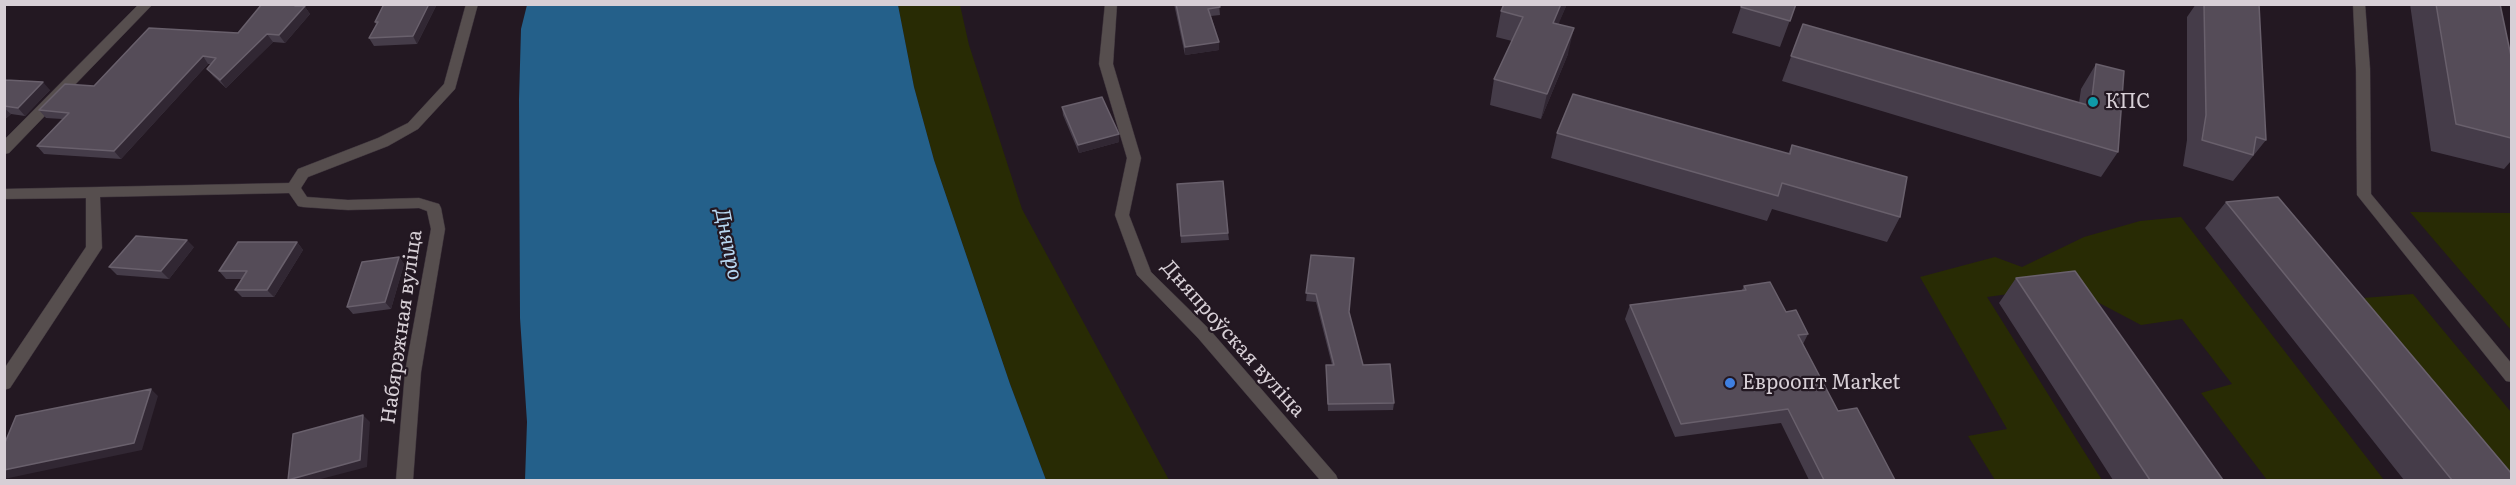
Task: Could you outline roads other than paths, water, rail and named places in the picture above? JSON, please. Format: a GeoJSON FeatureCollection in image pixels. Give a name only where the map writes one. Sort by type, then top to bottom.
{"type":"FeatureCollection","features":[{"type":"Feature","properties":{"kind":"street"},"geometry":{"type":"LineString","coordinates":[[4,149],[147,4]]}},
{"type":"Feature","properties":{"kind":"street"},"geometry":{"type":"LineString","coordinates":[[4,194],[293,188],[303,173],[383,142],[413,126],[450,86],[472,4]]}},
{"type":"Feature","properties":{"kind":"street","name":"Дняпроўская вуліца"},"geometry":{"type":"LineString","coordinates":[[1111,4],[1106,64],[1134,158],[1122,214],[1145,274],[1211,342],[1330,480]]}},
{"type":"Feature","properties":{"kind":"street"},"geometry":{"type":"LineString","coordinates":[[2359,4],[2363,69],[2364,195],[2511,376]]}},
{"type":"Feature","properties":{"kind":"street","name":"Набярэжная вуліца"},"geometry":{"type":"LineString","coordinates":[[293,188],[303,202],[348,205],[419,203],[434,208],[438,229],[413,372],[405,480]]}},
{"type":"Feature","properties":{"kind":"street"},"geometry":{"type":"LineString","coordinates":[[4,383],[94,248],[93,192]]}},
{"type":"Feature","properties":{"kind":"water","name":"Дняпро"},"geometry":{"type":"Polygon","coordinates":[[[527,5],[898,5],[914,87],[934,160],[1010,384],[1046,480],[525,480],[527,422],[520,318],[519,100],[521,29],[527,5]]]}},
{"type":"Feature","properties":{"kind":"place","name":"КПС"},"geometry":{"type":"Point","coordinates":[2093,102]}},
{"type":"Feature","properties":{"kind":"place","name":"Евроопт Market"},"geometry":{"type":"Point","coordinates":[1730,383]}}]}
